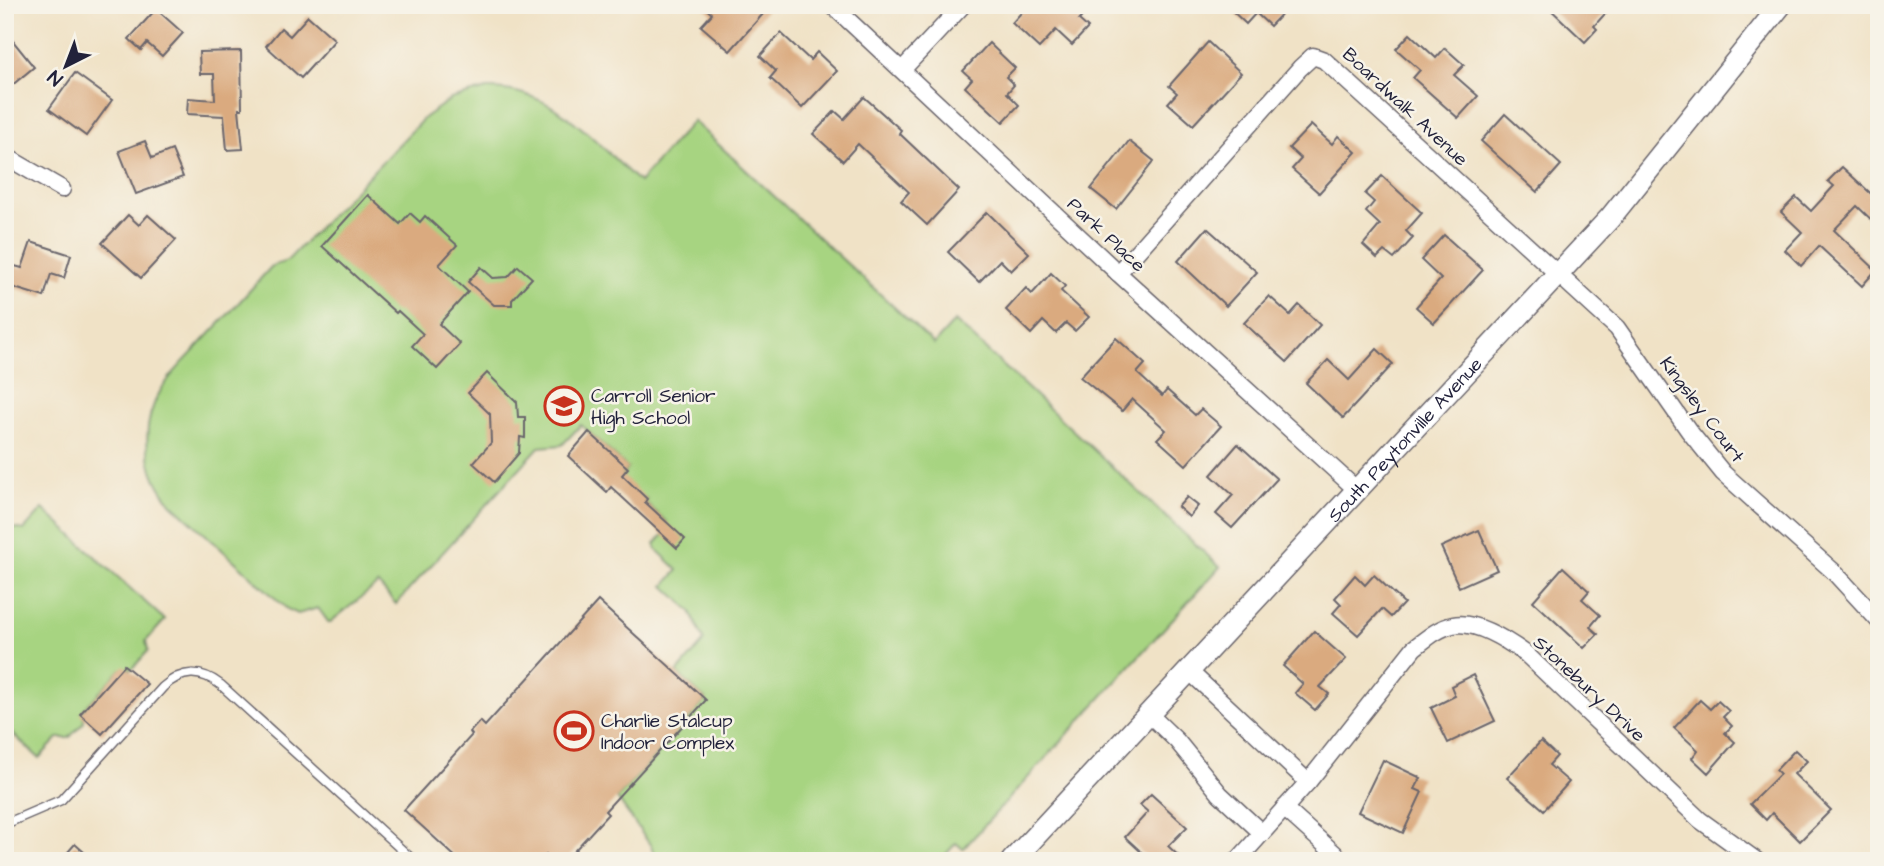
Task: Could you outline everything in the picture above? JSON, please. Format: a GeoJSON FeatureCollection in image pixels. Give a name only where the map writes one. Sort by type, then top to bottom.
{"type":"FeatureCollection","features":[{"type":"Feature","properties":{"kind":"street","name":"Park Place"},"geometry":{"type":"LineString","coordinates":[[832,5],[1118,273],[1357,490]]}},
{"type":"Feature","properties":{"kind":"street"},"geometry":{"type":"LineString","coordinates":[[902,70],[963,5]]}},
{"type":"Feature","properties":{"kind":"street","name":"South Peytonville Avenue"},"geometry":{"type":"LineString","coordinates":[[1012,861],[1558,276],[1610,218],[1781,5]]}},
{"type":"Feature","properties":{"kind":"street","name":"Boardwalk Avenue"},"geometry":{"type":"LineString","coordinates":[[1118,273],[1313,56],[1324,60],[1558,276]]}},
{"type":"Feature","properties":{"kind":"street"},"geometry":{"type":"LineString","coordinates":[[5,156],[62,189]]}},
{"type":"Feature","properties":{"kind":"street","name":"Kingsley Court"},"geometry":{"type":"LineString","coordinates":[[1558,276],[1617,328],[1689,431],[1723,473],[1833,571],[1879,621]]}},
{"type":"Feature","properties":{"kind":"street","name":"Stonebury Drive"},"geometry":{"type":"LineString","coordinates":[[1237,861],[1308,782],[1414,648],[1435,632],[1455,624],[1504,638],[1526,654],[1690,811],[1757,861]]}},
{"type":"Feature","properties":{"kind":"street"},"geometry":{"type":"LineString","coordinates":[[1189,671],[1308,782]]}},
{"type":"Feature","properties":{"kind":"street"},"geometry":{"type":"LineString","coordinates":[[1149,714],[1177,741],[1220,794],[1262,832]]}},
{"type":"Feature","properties":{"kind":"street"},"geometry":{"type":"LineString","coordinates":[[1284,808],[1343,861]]}},
{"type":"Feature","properties":{"kind":"lane"},"geometry":{"type":"LineString","coordinates":[[5,824],[61,800],[163,687],[175,677],[196,672],[209,676],[223,686],[414,861]]}},
{"type":"Feature","properties":{"kind":"green space"},"geometry":{"type":"Polygon","coordinates":[[[487,89],[511,91],[552,106],[588,134],[639,182],[693,121],[934,344],[955,321],[1220,567],[963,849],[956,843],[940,861],[656,861],[651,846],[617,798],[706,700],[677,673],[704,641],[691,611],[664,586],[678,570],[657,550],[655,544],[665,533],[661,529],[667,522],[645,502],[647,499],[617,481],[628,468],[581,425],[562,445],[539,447],[396,604],[378,584],[329,623],[318,608],[298,614],[287,609],[172,504],[163,492],[150,464],[147,434],[154,404],[171,376],[272,266],[287,261],[425,117],[451,99],[487,89]]]}},
{"type":"Feature","properties":{"kind":"green space"},"geometry":{"type":"Polygon","coordinates":[[[43,509],[165,620],[146,641],[148,651],[132,669],[121,669],[83,710],[84,722],[69,738],[58,738],[39,758],[5,727],[5,533],[10,527],[24,530],[43,509]]]}},
{"type":"Feature","properties":{"kind":"building"},"geometry":{"type":"Polygon","coordinates":[[[702,5],[771,5],[730,51],[701,26],[712,14],[702,5]]]}},
{"type":"Feature","properties":{"kind":"building"},"geometry":{"type":"Polygon","coordinates":[[[1028,5],[1092,5],[1079,20],[1088,28],[1072,45],[1056,30],[1039,48],[1012,23],[1028,5]]]}},
{"type":"Feature","properties":{"kind":"building"},"geometry":{"type":"Polygon","coordinates":[[[1226,5],[1290,5],[1270,26],[1256,13],[1246,24],[1226,5]]]}},
{"type":"Feature","properties":{"kind":"building"},"geometry":{"type":"Polygon","coordinates":[[[1546,5],[1613,5],[1594,26],[1597,29],[1585,42],[1546,5]]]}},
{"type":"Feature","properties":{"kind":"building"},"geometry":{"type":"Polygon","coordinates":[[[156,9],[183,33],[162,56],[147,43],[141,50],[129,39],[156,9]]]}},
{"type":"Feature","properties":{"kind":"building"},"geometry":{"type":"Polygon","coordinates":[[[308,16],[335,40],[301,78],[266,46],[281,28],[290,36],[308,16]]]}},
{"type":"Feature","properties":{"kind":"building"},"geometry":{"type":"Polygon","coordinates":[[[5,31],[34,67],[5,91],[5,31]]]}},
{"type":"Feature","properties":{"kind":"building"},"geometry":{"type":"Polygon","coordinates":[[[781,33],[810,60],[817,52],[837,71],[802,108],[770,78],[776,71],[760,56],[781,33]]]}},
{"type":"Feature","properties":{"kind":"building"},"geometry":{"type":"Polygon","coordinates":[[[1410,34],[1436,58],[1445,48],[1464,65],[1454,75],[1478,96],[1458,118],[1413,78],[1420,70],[1396,49],[1410,34]]]}},
{"type":"Feature","properties":{"kind":"building"},"geometry":{"type":"Polygon","coordinates":[[[1208,42],[1241,73],[1193,125],[1168,103],[1177,93],[1169,86],[1208,42]]]}},
{"type":"Feature","properties":{"kind":"building"},"geometry":{"type":"Polygon","coordinates":[[[989,43],[1015,68],[1006,77],[1014,85],[1007,93],[1019,105],[1003,122],[965,87],[972,79],[963,71],[989,43]]]}},
{"type":"Feature","properties":{"kind":"building"},"geometry":{"type":"Polygon","coordinates":[[[241,51],[242,109],[239,109],[243,149],[227,150],[224,116],[187,114],[188,98],[215,100],[214,74],[200,74],[199,52],[241,51]]]}},
{"type":"Feature","properties":{"kind":"building"},"geometry":{"type":"Polygon","coordinates":[[[75,73],[112,100],[86,136],[49,109],[75,73]]]}},
{"type":"Feature","properties":{"kind":"building"},"geometry":{"type":"Polygon","coordinates":[[[864,97],[901,130],[899,133],[959,190],[927,225],[901,201],[909,192],[858,144],[843,161],[813,134],[835,111],[844,119],[864,97]]]}},
{"type":"Feature","properties":{"kind":"building"},"geometry":{"type":"Polygon","coordinates":[[[1505,114],[1561,165],[1537,192],[1481,141],[1505,114]]]}},
{"type":"Feature","properties":{"kind":"building"},"geometry":{"type":"Polygon","coordinates":[[[1311,125],[1332,144],[1338,136],[1356,152],[1319,193],[1292,169],[1301,159],[1289,148],[1311,125]]]}},
{"type":"Feature","properties":{"kind":"building"},"geometry":{"type":"Polygon","coordinates":[[[145,141],[152,158],[172,150],[183,177],[136,194],[119,151],[145,141]]]}},
{"type":"Feature","properties":{"kind":"building"},"geometry":{"type":"Polygon","coordinates":[[[1129,141],[1154,161],[1116,209],[1091,189],[1129,141]]]}},
{"type":"Feature","properties":{"kind":"building"},"geometry":{"type":"Polygon","coordinates":[[[1842,167],[1879,201],[1879,227],[1857,206],[1834,230],[1876,270],[1862,286],[1819,246],[1801,266],[1785,250],[1802,232],[1781,212],[1796,197],[1811,211],[1834,186],[1828,181],[1842,167]]]}},
{"type":"Feature","properties":{"kind":"building"},"geometry":{"type":"Polygon","coordinates":[[[1382,176],[1422,213],[1406,231],[1413,238],[1394,259],[1384,251],[1377,258],[1363,245],[1380,225],[1366,212],[1374,202],[1365,194],[1382,176]]]}},
{"type":"Feature","properties":{"kind":"building"},"geometry":{"type":"Polygon","coordinates":[[[368,195],[400,224],[410,213],[420,222],[425,216],[457,245],[439,265],[468,292],[439,324],[460,344],[437,369],[412,346],[423,334],[322,246],[368,195]]]}},
{"type":"Feature","properties":{"kind":"building"},"geometry":{"type":"Polygon","coordinates":[[[987,212],[1029,253],[1011,271],[1000,260],[979,282],[948,252],[987,212]]]}},
{"type":"Feature","properties":{"kind":"building"},"geometry":{"type":"Polygon","coordinates":[[[128,215],[139,225],[148,215],[176,240],[141,278],[102,243],[128,215]]]}},
{"type":"Feature","properties":{"kind":"building"},"geometry":{"type":"Polygon","coordinates":[[[1207,228],[1257,272],[1226,306],[1178,261],[1207,228]]]}},
{"type":"Feature","properties":{"kind":"building"},"geometry":{"type":"Polygon","coordinates":[[[1444,235],[1483,270],[1434,323],[1416,307],[1441,279],[1421,260],[1444,235]]]}},
{"type":"Feature","properties":{"kind":"building"},"geometry":{"type":"Polygon","coordinates":[[[31,242],[71,255],[64,278],[51,274],[44,297],[5,285],[11,265],[22,268],[31,242]]]}},
{"type":"Feature","properties":{"kind":"building"},"geometry":{"type":"Polygon","coordinates":[[[518,266],[532,278],[512,300],[512,305],[494,305],[468,282],[481,267],[493,278],[508,277],[518,266]]]}},
{"type":"Feature","properties":{"kind":"building"},"geometry":{"type":"Polygon","coordinates":[[[1051,273],[1065,286],[1061,291],[1089,317],[1075,331],[1066,323],[1056,333],[1043,321],[1031,334],[1006,310],[1026,288],[1032,294],[1051,273]]]}},
{"type":"Feature","properties":{"kind":"building"},"geometry":{"type":"Polygon","coordinates":[[[1269,296],[1290,315],[1299,305],[1320,325],[1287,362],[1244,323],[1269,296]]]}},
{"type":"Feature","properties":{"kind":"building"},"geometry":{"type":"Polygon","coordinates":[[[1116,338],[1145,364],[1137,373],[1162,396],[1167,390],[1195,415],[1201,409],[1221,426],[1186,465],[1157,439],[1166,430],[1132,399],[1122,411],[1080,377],[1116,338]]]}},
{"type":"Feature","properties":{"kind":"building"},"geometry":{"type":"Polygon","coordinates":[[[1377,349],[1393,364],[1343,418],[1306,383],[1328,360],[1349,380],[1377,349]]]}},
{"type":"Feature","properties":{"kind":"building"},"geometry":{"type":"Polygon","coordinates":[[[487,373],[517,402],[518,417],[525,417],[525,438],[520,437],[519,453],[494,482],[473,463],[491,443],[490,414],[468,393],[487,373]]]}},
{"type":"Feature","properties":{"kind":"building"},"geometry":{"type":"Polygon","coordinates":[[[589,432],[628,468],[622,475],[647,499],[645,502],[685,539],[677,548],[611,487],[607,492],[568,456],[589,432]]]}},
{"type":"Feature","properties":{"kind":"building"},"geometry":{"type":"Polygon","coordinates":[[[1238,444],[1277,479],[1232,528],[1216,514],[1233,495],[1211,475],[1238,444]]]}},
{"type":"Feature","properties":{"kind":"building"},"geometry":{"type":"Polygon","coordinates":[[[1187,497],[1198,506],[1189,517],[1178,507],[1187,497]]]}},
{"type":"Feature","properties":{"kind":"building"},"geometry":{"type":"Polygon","coordinates":[[[1479,530],[1497,570],[1459,587],[1441,547],[1479,530]]]}},
{"type":"Feature","properties":{"kind":"building"},"geometry":{"type":"Polygon","coordinates":[[[1563,567],[1589,591],[1582,599],[1600,615],[1590,627],[1598,634],[1584,648],[1533,601],[1563,567]]]}},
{"type":"Feature","properties":{"kind":"building"},"geometry":{"type":"Polygon","coordinates":[[[1355,575],[1365,585],[1374,575],[1404,603],[1391,617],[1382,609],[1358,635],[1333,613],[1341,604],[1335,598],[1355,575]]]}},
{"type":"Feature","properties":{"kind":"building","name":"Charlie Stalcup Indoor Complex"},"geometry":{"type":"Polygon","coordinates":[[[598,601],[706,700],[605,811],[608,814],[565,861],[553,861],[546,855],[541,861],[460,861],[404,810],[472,735],[470,732],[480,721],[485,726],[598,601]]]}},
{"type":"Feature","properties":{"kind":"building"},"geometry":{"type":"Polygon","coordinates":[[[1314,631],[1346,659],[1320,687],[1329,694],[1315,710],[1295,693],[1303,684],[1283,666],[1314,631]]]}},
{"type":"Feature","properties":{"kind":"building"},"geometry":{"type":"Polygon","coordinates":[[[124,665],[147,684],[102,734],[80,714],[124,665]]]}},
{"type":"Feature","properties":{"kind":"building"},"geometry":{"type":"Polygon","coordinates":[[[1473,675],[1495,721],[1448,743],[1431,708],[1455,696],[1451,686],[1473,675]]]}},
{"type":"Feature","properties":{"kind":"building"},"geometry":{"type":"Polygon","coordinates":[[[1700,700],[1710,709],[1718,701],[1729,711],[1723,717],[1732,726],[1725,733],[1735,742],[1708,773],[1692,758],[1698,750],[1674,728],[1700,700]]]}},
{"type":"Feature","properties":{"kind":"building"},"geometry":{"type":"Polygon","coordinates":[[[1541,741],[1557,756],[1549,765],[1569,782],[1544,810],[1507,778],[1541,741]]]}},
{"type":"Feature","properties":{"kind":"building"},"geometry":{"type":"Polygon","coordinates":[[[1795,750],[1807,761],[1794,774],[1831,810],[1800,841],[1772,813],[1766,820],[1750,804],[1780,774],[1776,770],[1795,750]]]}},
{"type":"Feature","properties":{"kind":"building"},"geometry":{"type":"Polygon","coordinates":[[[1383,760],[1421,778],[1415,789],[1422,792],[1403,833],[1358,812],[1383,760]]]}},
{"type":"Feature","properties":{"kind":"building"},"geometry":{"type":"Polygon","coordinates":[[[1151,794],[1187,827],[1168,846],[1184,861],[1151,861],[1125,837],[1148,812],[1140,805],[1151,794]]]}},
{"type":"Feature","properties":{"kind":"building"},"geometry":{"type":"Polygon","coordinates":[[[75,844],[94,861],[60,861],[75,844]]]}},
{"type":"Feature","properties":{"kind":"place","name":"Carroll Senior High School"},"geometry":{"type":"Point","coordinates":[564,406]}},
{"type":"Feature","properties":{"kind":"place","name":"Charlie Stalcup Indoor Complex"},"geometry":{"type":"Point","coordinates":[574,731]}}]}
